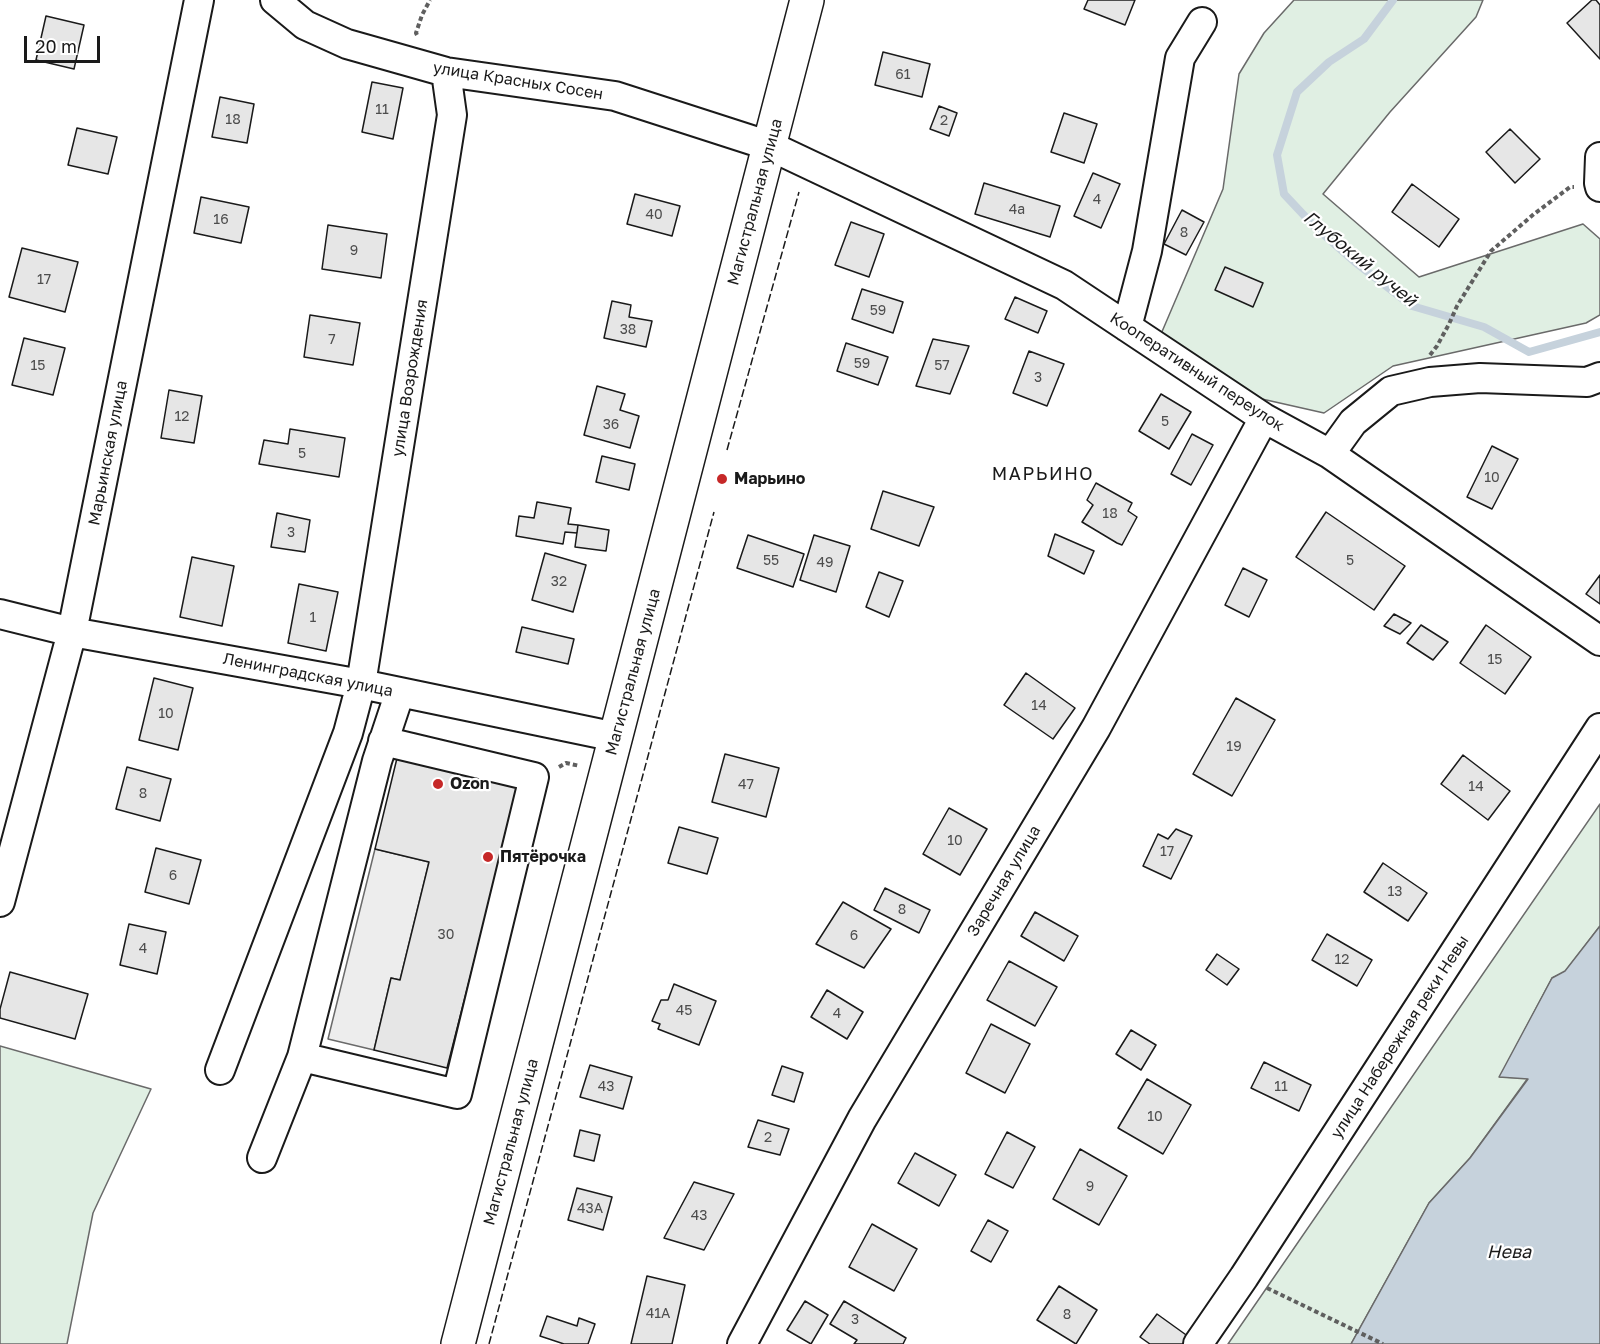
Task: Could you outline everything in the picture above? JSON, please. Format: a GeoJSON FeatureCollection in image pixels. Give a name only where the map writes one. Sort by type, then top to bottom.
{"type":"FeatureCollection","features":[{"type":"Feature","properties":{"kind":"main road","name":"Магистральная улица"},"geometry":{"type":"LineString","coordinates":[[458,1344],[807,0]]}},
{"type":"Feature","properties":{"kind":"street","name":"Марьинская улица"},"geometry":{"type":"LineString","coordinates":[[0,902],[72,632],[199,0]]}},
{"type":"Feature","properties":{"kind":"street","name":"улица Красных Сосен"},"geometry":{"type":"LineString","coordinates":[[275,0],[305,25],[347,44],[446,72],[615,96],[770,146]]}},
{"type":"Feature","properties":{"kind":"street"},"geometry":{"type":"LineString","coordinates":[[1127,327],[1147,251],[1180,58],[1202,22]]}},
{"type":"Feature","properties":{"kind":"street","name":"улица Возрождения"},"geometry":{"type":"LineString","coordinates":[[220,1070],[348,732],[361,684],[452,115],[446,72]]}},
{"type":"Feature","properties":{"kind":"street","name":"Кооперативный переулок"},"geometry":{"type":"LineString","coordinates":[[770,146],[1064,285],[1264,418],[1330,454],[1600,641]]}},
{"type":"Feature","properties":{"kind":"street"},"geometry":{"type":"LineString","coordinates":[[1330,454],[1353,422],[1391,392],[1430,382],[1480,378],[1587,382],[1600,377]]}},
{"type":"Feature","properties":{"kind":"street","name":"Заречная улица"},"geometry":{"type":"LineString","coordinates":[[742,1344],[862,1119],[1096,729],[1264,418]]}},
{"type":"Feature","properties":{"kind":"street","name":"Ленинградская улица"},"geometry":{"type":"LineString","coordinates":[[0,614],[72,632],[361,684],[616,737]]}},
{"type":"Feature","properties":{"kind":"street"},"geometry":{"type":"LineString","coordinates":[[262,1158],[302,1056],[377,761],[400,692]]}},
{"type":"Feature","properties":{"kind":"street","name":"улица Набережная реки Невы"},"geometry":{"type":"LineString","coordinates":[[1198,1344],[1244,1277],[1600,728]]}},
{"type":"Feature","properties":{"kind":"street"},"geometry":{"type":"LineString","coordinates":[[302,1056],[457,1094],[534,777],[384,741]]}},
{"type":"Feature","properties":{"kind":"path"},"geometry":{"type":"LineString","coordinates":[[1449,324],[1457,306],[1491,251],[1570,187],[1600,176]]}},
{"type":"Feature","properties":{"kind":"path"},"geometry":{"type":"LineString","coordinates":[[1244,1277],[1383,1344]]}},
{"type":"Feature","properties":{"kind":"green space"},"geometry":{"type":"Polygon","coordinates":[[[1294,0],[1483,0],[1476,17],[1390,112],[1323,194],[1419,277],[1583,224],[1600,239],[1600,315],[1586,323],[1393,366],[1324,413],[1262,399],[1161,334],[1223,189],[1239,74],[1264,33],[1294,0]]]}},
{"type":"Feature","properties":{"kind":"green space"},"geometry":{"type":"Polygon","coordinates":[[[1600,804],[1600,926],[1565,972],[1552,978],[1500,1077],[1528,1078],[1470,1158],[1429,1203],[1351,1344],[1228,1344],[1600,804]]]}},
{"type":"Feature","properties":{"kind":"green space"},"geometry":{"type":"Polygon","coordinates":[[[0,1046],[151,1089],[93,1213],[67,1344],[0,1344],[0,1046]]]}},
{"type":"Feature","properties":{"kind":"shaded area"},"geometry":{"type":"Polygon","coordinates":[[[375,849],[429,862],[400,980],[391,978],[374,1050],[328,1039],[375,849]]]}},
{"type":"Feature","properties":{"kind":"water","name":"Нева"},"geometry":{"type":"Polygon","coordinates":[[[1600,926],[1600,1344],[1351,1344],[1429,1203],[1470,1158],[1528,1079],[1499,1077],[1552,978],[1565,971],[1600,926]]]}},
{"type":"Feature","properties":{"kind":"building"},"geometry":{"type":"Polygon","coordinates":[[[1088,0],[1135,0],[1125,25],[1084,9],[1088,0]]]}},
{"type":"Feature","properties":{"kind":"building"},"geometry":{"type":"Polygon","coordinates":[[[1592,0],[1596,0],[1600,5],[1600,59],[1567,23],[1592,0]]]}},
{"type":"Feature","properties":{"kind":"building"},"geometry":{"type":"Polygon","coordinates":[[[46,16],[84,25],[74,69],[36,60],[46,16]]]}},
{"type":"Feature","properties":{"kind":"building"},"geometry":{"type":"Polygon","coordinates":[[[883,52],[930,64],[922,97],[875,85],[883,52]]]}},
{"type":"Feature","properties":{"kind":"building"},"geometry":{"type":"Polygon","coordinates":[[[372,82],[403,88],[393,139],[362,132],[372,82]]]}},
{"type":"Feature","properties":{"kind":"building"},"geometry":{"type":"Polygon","coordinates":[[[220,97],[254,104],[247,143],[212,137],[220,97]]]}},
{"type":"Feature","properties":{"kind":"building"},"geometry":{"type":"Polygon","coordinates":[[[939,106],[957,113],[949,136],[930,129],[939,106]]]}},
{"type":"Feature","properties":{"kind":"building"},"geometry":{"type":"Polygon","coordinates":[[[1064,113],[1097,124],[1084,163],[1051,152],[1064,113]]]}},
{"type":"Feature","properties":{"kind":"building"},"geometry":{"type":"Polygon","coordinates":[[[77,128],[117,137],[108,174],[68,165],[77,128]]]}},
{"type":"Feature","properties":{"kind":"building"},"geometry":{"type":"Polygon","coordinates":[[[1510,129],[1540,159],[1515,183],[1486,152],[1510,129]]]}},
{"type":"Feature","properties":{"kind":"building"},"geometry":{"type":"Polygon","coordinates":[[[1093,173],[1120,184],[1101,228],[1074,216],[1093,173]]]}},
{"type":"Feature","properties":{"kind":"building"},"geometry":{"type":"Polygon","coordinates":[[[984,183],[1060,206],[1050,237],[975,214],[984,183]]]}},
{"type":"Feature","properties":{"kind":"building"},"geometry":{"type":"Polygon","coordinates":[[[1412,184],[1459,219],[1439,247],[1392,212],[1412,184]]]}},
{"type":"Feature","properties":{"kind":"building"},"geometry":{"type":"Polygon","coordinates":[[[635,194],[680,206],[672,236],[627,224],[635,194]]]}},
{"type":"Feature","properties":{"kind":"building"},"geometry":{"type":"Polygon","coordinates":[[[201,197],[249,207],[241,243],[194,233],[201,197]]]}},
{"type":"Feature","properties":{"kind":"building"},"geometry":{"type":"Polygon","coordinates":[[[1182,210],[1204,222],[1186,255],[1164,244],[1182,210]]]}},
{"type":"Feature","properties":{"kind":"building"},"geometry":{"type":"Polygon","coordinates":[[[851,222],[884,234],[869,277],[835,265],[851,222]]]}},
{"type":"Feature","properties":{"kind":"building"},"geometry":{"type":"Polygon","coordinates":[[[328,225],[387,234],[381,278],[322,269],[328,225]]]}},
{"type":"Feature","properties":{"kind":"building"},"geometry":{"type":"Polygon","coordinates":[[[22,248],[78,262],[65,312],[9,297],[22,248]]]}},
{"type":"Feature","properties":{"kind":"building"},"geometry":{"type":"Polygon","coordinates":[[[1225,267],[1263,283],[1253,307],[1215,290],[1225,267]]]}},
{"type":"Feature","properties":{"kind":"building"},"geometry":{"type":"Polygon","coordinates":[[[862,289],[903,302],[893,333],[852,319],[862,289]]]}},
{"type":"Feature","properties":{"kind":"building"},"geometry":{"type":"Polygon","coordinates":[[[1015,297],[1047,311],[1038,333],[1005,319],[1015,297]]]}},
{"type":"Feature","properties":{"kind":"building"},"geometry":{"type":"Polygon","coordinates":[[[612,301],[631,305],[629,317],[652,321],[646,347],[604,338],[612,301]]]}},
{"type":"Feature","properties":{"kind":"building"},"geometry":{"type":"Polygon","coordinates":[[[310,315],[360,323],[353,365],[304,357],[310,315]]]}},
{"type":"Feature","properties":{"kind":"building"},"geometry":{"type":"Polygon","coordinates":[[[24,338],[65,348],[53,395],[12,385],[24,338]]]}},
{"type":"Feature","properties":{"kind":"building"},"geometry":{"type":"Polygon","coordinates":[[[933,339],[969,346],[950,394],[916,386],[933,339]]]}},
{"type":"Feature","properties":{"kind":"building"},"geometry":{"type":"Polygon","coordinates":[[[846,343],[888,357],[878,385],[837,371],[846,343]]]}},
{"type":"Feature","properties":{"kind":"building"},"geometry":{"type":"Polygon","coordinates":[[[1029,351],[1064,364],[1047,406],[1013,393],[1029,351]]]}},
{"type":"Feature","properties":{"kind":"building"},"geometry":{"type":"Polygon","coordinates":[[[597,386],[625,394],[620,410],[639,416],[630,448],[584,435],[597,386]]]}},
{"type":"Feature","properties":{"kind":"building"},"geometry":{"type":"Polygon","coordinates":[[[169,390],[202,396],[194,443],[161,438],[169,390]]]}},
{"type":"Feature","properties":{"kind":"building"},"geometry":{"type":"Polygon","coordinates":[[[1161,394],[1191,412],[1169,449],[1139,431],[1161,394]]]}},
{"type":"Feature","properties":{"kind":"building"},"geometry":{"type":"Polygon","coordinates":[[[290,429],[345,438],[339,477],[259,464],[264,440],[288,444],[290,429]]]}},
{"type":"Feature","properties":{"kind":"building"},"geometry":{"type":"Polygon","coordinates":[[[1192,434],[1213,445],[1191,485],[1171,474],[1192,434]]]}},
{"type":"Feature","properties":{"kind":"building"},"geometry":{"type":"Polygon","coordinates":[[[1492,446],[1518,459],[1492,509],[1467,497],[1492,446]]]}},
{"type":"Feature","properties":{"kind":"building"},"geometry":{"type":"Polygon","coordinates":[[[602,456],[635,464],[629,490],[596,482],[602,456]]]}},
{"type":"Feature","properties":{"kind":"building"},"geometry":{"type":"Polygon","coordinates":[[[1096,483],[1132,503],[1128,511],[1137,517],[1122,545],[1082,522],[1093,505],[1087,500],[1096,483]]]}},
{"type":"Feature","properties":{"kind":"building"},"geometry":{"type":"Polygon","coordinates":[[[883,491],[934,507],[919,546],[871,529],[883,491]]]}},
{"type":"Feature","properties":{"kind":"building"},"geometry":{"type":"Polygon","coordinates":[[[537,502],[571,508],[568,524],[578,525],[577,533],[565,532],[563,544],[516,536],[519,516],[534,518],[537,502]]]}},
{"type":"Feature","properties":{"kind":"building"},"geometry":{"type":"Polygon","coordinates":[[[1326,512],[1405,566],[1374,610],[1296,557],[1326,512]]]}},
{"type":"Feature","properties":{"kind":"building"},"geometry":{"type":"Polygon","coordinates":[[[277,513],[310,520],[305,552],[271,547],[277,513]]]}},
{"type":"Feature","properties":{"kind":"building"},"geometry":{"type":"Polygon","coordinates":[[[578,525],[609,530],[606,551],[575,547],[578,525]]]}},
{"type":"Feature","properties":{"kind":"building"},"geometry":{"type":"Polygon","coordinates":[[[1055,534],[1094,551],[1084,574],[1048,556],[1055,534]]]}},
{"type":"Feature","properties":{"kind":"building"},"geometry":{"type":"Polygon","coordinates":[[[748,535],[804,554],[793,587],[737,568],[748,535]]]}},
{"type":"Feature","properties":{"kind":"building"},"geometry":{"type":"Polygon","coordinates":[[[814,535],[850,546],[836,592],[800,580],[814,535]]]}},
{"type":"Feature","properties":{"kind":"building"},"geometry":{"type":"Polygon","coordinates":[[[545,553],[586,565],[573,612],[532,600],[545,553]]]}},
{"type":"Feature","properties":{"kind":"building"},"geometry":{"type":"Polygon","coordinates":[[[192,557],[234,566],[222,626],[180,617],[192,557]]]}},
{"type":"Feature","properties":{"kind":"building"},"geometry":{"type":"Polygon","coordinates":[[[1243,568],[1267,580],[1249,617],[1225,605],[1243,568]]]}},
{"type":"Feature","properties":{"kind":"building"},"geometry":{"type":"Polygon","coordinates":[[[879,572],[903,581],[889,617],[866,607],[879,572]]]}},
{"type":"Feature","properties":{"kind":"building"},"geometry":{"type":"Polygon","coordinates":[[[1600,575],[1600,604],[1586,594],[1600,575]]]}},
{"type":"Feature","properties":{"kind":"building"},"geometry":{"type":"Polygon","coordinates":[[[299,584],[338,592],[326,651],[288,643],[299,584]]]}},
{"type":"Feature","properties":{"kind":"building"},"geometry":{"type":"Polygon","coordinates":[[[1394,614],[1411,623],[1400,634],[1384,626],[1394,614]]]}},
{"type":"Feature","properties":{"kind":"building"},"geometry":{"type":"Polygon","coordinates":[[[1421,625],[1448,642],[1433,660],[1407,643],[1421,625]]]}},
{"type":"Feature","properties":{"kind":"building"},"geometry":{"type":"Polygon","coordinates":[[[1486,625],[1531,657],[1505,694],[1460,663],[1486,625]]]}},
{"type":"Feature","properties":{"kind":"building"},"geometry":{"type":"Polygon","coordinates":[[[522,627],[574,639],[568,664],[516,652],[522,627]]]}},
{"type":"Feature","properties":{"kind":"building"},"geometry":{"type":"Polygon","coordinates":[[[1026,673],[1075,708],[1053,739],[1004,705],[1026,673]]]}},
{"type":"Feature","properties":{"kind":"building"},"geometry":{"type":"Polygon","coordinates":[[[154,678],[193,688],[178,750],[139,740],[154,678]]]}},
{"type":"Feature","properties":{"kind":"building"},"geometry":{"type":"Polygon","coordinates":[[[1236,698],[1275,720],[1232,796],[1193,774],[1236,698]]]}},
{"type":"Feature","properties":{"kind":"building"},"geometry":{"type":"Polygon","coordinates":[[[398,754],[519,785],[447,1068],[374,1050],[391,978],[400,980],[429,862],[375,849],[398,754]]]}},
{"type":"Feature","properties":{"kind":"building"},"geometry":{"type":"Polygon","coordinates":[[[725,754],[779,768],[766,817],[712,802],[725,754]]]}},
{"type":"Feature","properties":{"kind":"building"},"geometry":{"type":"Polygon","coordinates":[[[1463,755],[1510,791],[1488,820],[1441,784],[1463,755]]]}},
{"type":"Feature","properties":{"kind":"building"},"geometry":{"type":"Polygon","coordinates":[[[127,767],[171,779],[160,821],[116,809],[127,767]]]}},
{"type":"Feature","properties":{"kind":"building"},"geometry":{"type":"Polygon","coordinates":[[[949,808],[987,829],[960,875],[923,854],[949,808]]]}},
{"type":"Feature","properties":{"kind":"building"},"geometry":{"type":"Polygon","coordinates":[[[679,827],[718,838],[707,874],[668,863],[679,827]]]}},
{"type":"Feature","properties":{"kind":"building"},"geometry":{"type":"Polygon","coordinates":[[[1176,829],[1192,836],[1171,879],[1143,866],[1158,834],[1168,839],[1176,829]]]}},
{"type":"Feature","properties":{"kind":"building"},"geometry":{"type":"Polygon","coordinates":[[[156,848],[201,860],[189,904],[145,892],[156,848]]]}},
{"type":"Feature","properties":{"kind":"building"},"geometry":{"type":"Polygon","coordinates":[[[1383,863],[1427,893],[1408,921],[1364,892],[1383,863]]]}},
{"type":"Feature","properties":{"kind":"building"},"geometry":{"type":"Polygon","coordinates":[[[885,888],[930,910],[919,933],[874,910],[885,888]]]}},
{"type":"Feature","properties":{"kind":"building"},"geometry":{"type":"Polygon","coordinates":[[[843,902],[891,929],[864,968],[816,944],[843,902]]]}},
{"type":"Feature","properties":{"kind":"building"},"geometry":{"type":"Polygon","coordinates":[[[1035,912],[1078,936],[1064,961],[1021,936],[1035,912]]]}},
{"type":"Feature","properties":{"kind":"building"},"geometry":{"type":"Polygon","coordinates":[[[129,924],[166,932],[157,974],[120,965],[129,924]]]}},
{"type":"Feature","properties":{"kind":"building"},"geometry":{"type":"Polygon","coordinates":[[[1327,934],[1372,960],[1357,986],[1312,960],[1327,934]]]}},
{"type":"Feature","properties":{"kind":"building"},"geometry":{"type":"Polygon","coordinates":[[[1217,954],[1239,969],[1227,985],[1206,970],[1217,954]]]}},
{"type":"Feature","properties":{"kind":"building"},"geometry":{"type":"Polygon","coordinates":[[[1009,961],[1057,987],[1035,1026],[987,1000],[1009,961]]]}},
{"type":"Feature","properties":{"kind":"building"},"geometry":{"type":"Polygon","coordinates":[[[10,972],[88,994],[75,1039],[0,1018],[0,1009],[10,972]]]}},
{"type":"Feature","properties":{"kind":"building"},"geometry":{"type":"Polygon","coordinates":[[[674,984],[716,1001],[699,1045],[658,1029],[660,1024],[652,1021],[661,1000],[668,1000],[674,984]]]}},
{"type":"Feature","properties":{"kind":"building"},"geometry":{"type":"Polygon","coordinates":[[[827,990],[863,1012],[847,1039],[811,1017],[827,990]]]}},
{"type":"Feature","properties":{"kind":"building"},"geometry":{"type":"Polygon","coordinates":[[[991,1024],[1030,1044],[1005,1093],[966,1073],[991,1024]]]}},
{"type":"Feature","properties":{"kind":"building"},"geometry":{"type":"Polygon","coordinates":[[[1131,1030],[1156,1045],[1141,1070],[1116,1054],[1131,1030]]]}},
{"type":"Feature","properties":{"kind":"building"},"geometry":{"type":"Polygon","coordinates":[[[1264,1062],[1311,1085],[1299,1111],[1251,1088],[1264,1062]]]}},
{"type":"Feature","properties":{"kind":"building"},"geometry":{"type":"Polygon","coordinates":[[[590,1065],[632,1077],[623,1109],[580,1097],[590,1065]]]}},
{"type":"Feature","properties":{"kind":"building"},"geometry":{"type":"Polygon","coordinates":[[[782,1066],[803,1073],[794,1102],[772,1095],[782,1066]]]}},
{"type":"Feature","properties":{"kind":"building"},"geometry":{"type":"Polygon","coordinates":[[[1147,1079],[1191,1105],[1163,1154],[1118,1128],[1147,1079]]]}},
{"type":"Feature","properties":{"kind":"building"},"geometry":{"type":"Polygon","coordinates":[[[758,1120],[789,1129],[780,1155],[748,1147],[758,1120]]]}},
{"type":"Feature","properties":{"kind":"building"},"geometry":{"type":"Polygon","coordinates":[[[580,1130],[600,1135],[594,1161],[574,1156],[580,1130]]]}},
{"type":"Feature","properties":{"kind":"building"},"geometry":{"type":"Polygon","coordinates":[[[1007,1132],[1035,1147],[1013,1188],[985,1174],[1007,1132]]]}},
{"type":"Feature","properties":{"kind":"building"},"geometry":{"type":"Polygon","coordinates":[[[1080,1149],[1127,1176],[1099,1225],[1053,1199],[1080,1149]]]}},
{"type":"Feature","properties":{"kind":"building"},"geometry":{"type":"Polygon","coordinates":[[[915,1153],[956,1175],[939,1206],[898,1183],[915,1153]]]}},
{"type":"Feature","properties":{"kind":"building"},"geometry":{"type":"Polygon","coordinates":[[[694,1182],[734,1194],[704,1250],[664,1238],[694,1182]]]}},
{"type":"Feature","properties":{"kind":"building"},"geometry":{"type":"Polygon","coordinates":[[[577,1188],[612,1197],[603,1230],[568,1220],[577,1188]]]}},
{"type":"Feature","properties":{"kind":"building"},"geometry":{"type":"Polygon","coordinates":[[[988,1220],[1008,1231],[991,1262],[971,1251],[988,1220]]]}},
{"type":"Feature","properties":{"kind":"building"},"geometry":{"type":"Polygon","coordinates":[[[872,1224],[917,1249],[894,1291],[849,1267],[872,1224]]]}},
{"type":"Feature","properties":{"kind":"building"},"geometry":{"type":"Polygon","coordinates":[[[647,1276],[685,1285],[672,1344],[631,1344],[647,1276]]]}},
{"type":"Feature","properties":{"kind":"building"},"geometry":{"type":"Polygon","coordinates":[[[1059,1286],[1097,1310],[1076,1344],[1037,1320],[1059,1286]]]}},
{"type":"Feature","properties":{"kind":"building"},"geometry":{"type":"Polygon","coordinates":[[[805,1301],[828,1315],[811,1344],[787,1330],[805,1301]]]}},
{"type":"Feature","properties":{"kind":"building"},"geometry":{"type":"Polygon","coordinates":[[[844,1301],[906,1338],[903,1344],[854,1344],[857,1340],[830,1324],[844,1301]]]}},
{"type":"Feature","properties":{"kind":"building"},"geometry":{"type":"Polygon","coordinates":[[[1157,1314],[1189,1337],[1184,1344],[1150,1344],[1140,1337],[1157,1314]]]}},
{"type":"Feature","properties":{"kind":"building"},"geometry":{"type":"Polygon","coordinates":[[[547,1316],[577,1326],[579,1318],[595,1324],[588,1344],[564,1344],[540,1336],[547,1316]]]}},
{"type":"Feature","properties":{"kind":"waterway","name":"Глубокий ручей"},"geometry":{"type":"LineString","coordinates":[[1393,0],[1364,39],[1329,62],[1297,92],[1277,155],[1284,194],[1315,227],[1355,262],[1412,306],[1484,327],[1529,352],[1600,332]]}},
{"type":"Feature","properties":{"kind":"fence"},"geometry":{"type":"LineString","coordinates":[[727,450],[799,192]]}},
{"type":"Feature","properties":{"kind":"fence"},"geometry":{"type":"LineString","coordinates":[[489,1344],[714,512]]}},
{"type":"Feature","properties":{"kind":"place","name":"Марьино"},"geometry":{"type":"Point","coordinates":[722,479]}},
{"type":"Feature","properties":{"kind":"place","name":"Ozon"},"geometry":{"type":"Point","coordinates":[438,784]}},
{"type":"Feature","properties":{"kind":"place","name":"Пятёрочка"},"geometry":{"type":"Point","coordinates":[488,857]}},
{"type":"Feature","properties":{"kind":"district","name":"МАРЬИНО"},"geometry":{"type":"Point","coordinates":[1043,474]}}]}
